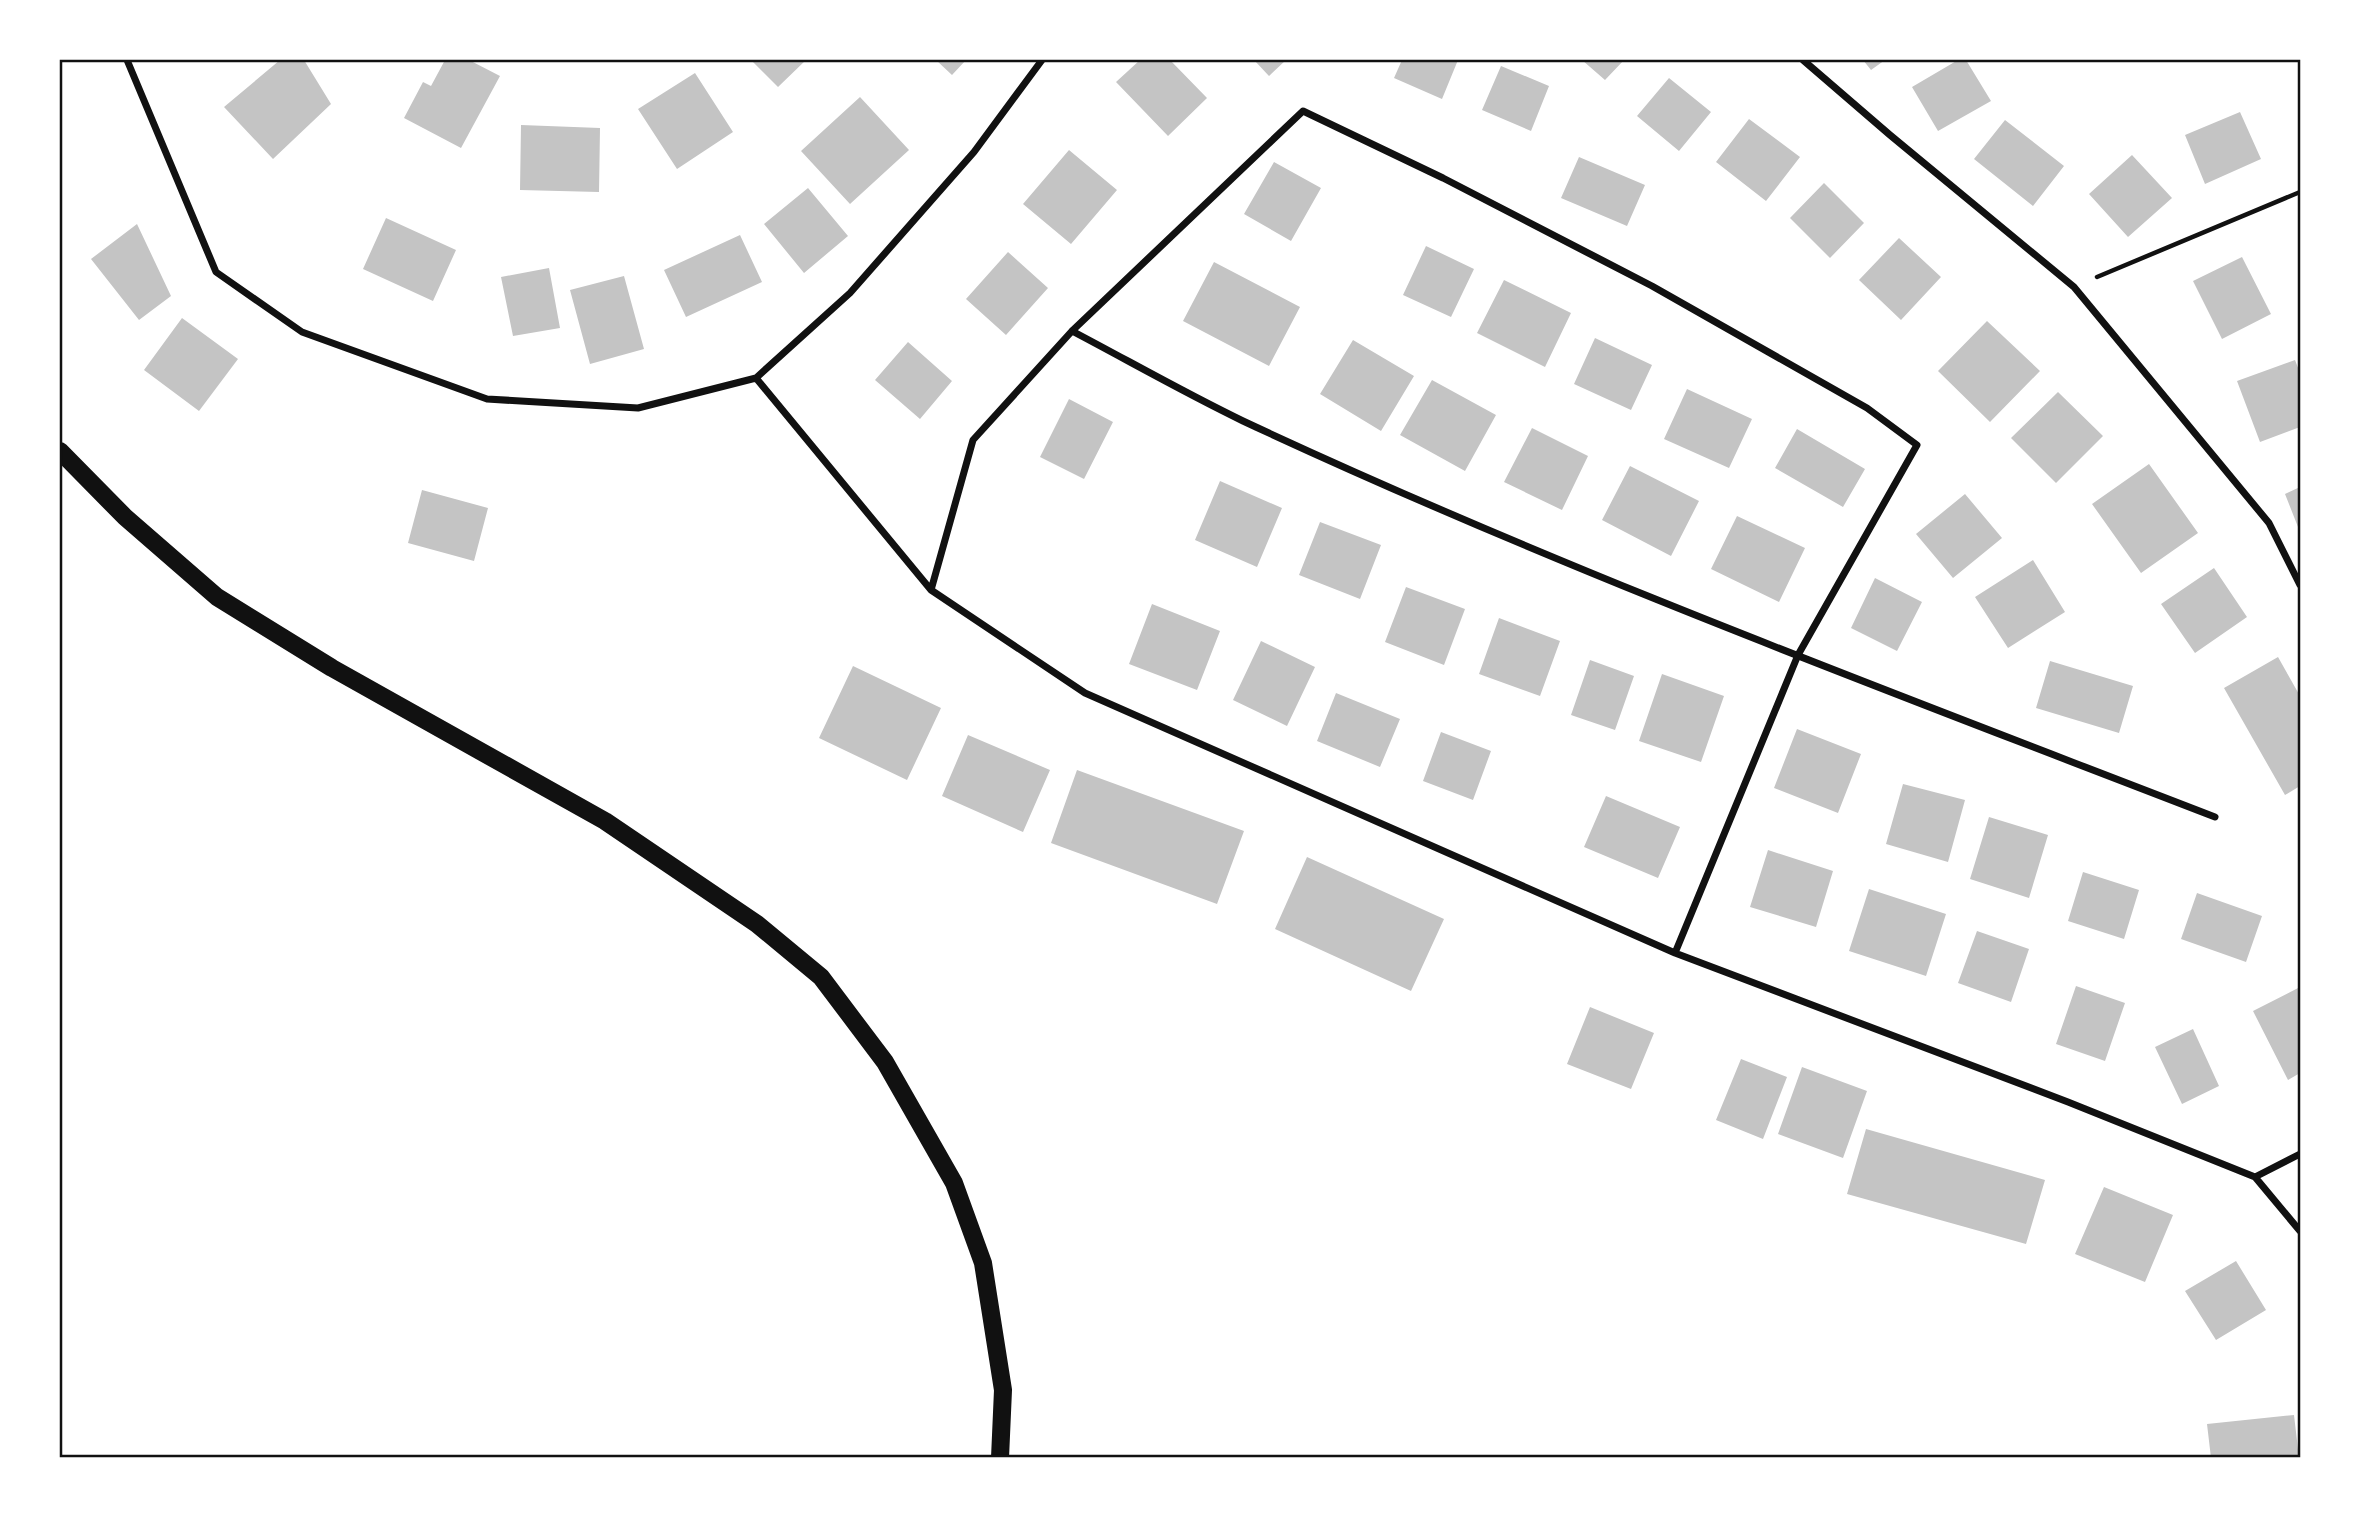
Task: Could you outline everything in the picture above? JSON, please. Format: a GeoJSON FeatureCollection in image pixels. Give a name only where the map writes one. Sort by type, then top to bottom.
{"type":"FeatureCollection","features":[{"type":"Feature","properties":{"kind":"main road"},"geometry":{"type":"LineString","coordinates":[[60,451],[125,517],[218,597],[332,668],[605,821],[757,924],[821,977],[885,1062],[954,1183],[983,1263],[1003,1390],[1000,1458]]}},
{"type":"Feature","properties":{"kind":"street"},"geometry":{"type":"LineString","coordinates":[[127,60],[216,272],[302,332],[487,399],[638,408],[756,378],[850,293],[974,152],[1042,60]]}},
{"type":"Feature","properties":{"kind":"street"},"geometry":{"type":"LineString","coordinates":[[1803,60],[2074,287],[2269,523],[2301,585]]}},
{"type":"Feature","properties":{"kind":"street"},"geometry":{"type":"LineString","coordinates":[[931,590],[972,440],[1072,331],[1303,111],[1443,178],[1653,286],[1867,408],[1917,445],[1798,656],[1675,953]]}},
{"type":"Feature","properties":{"kind":"street"},"geometry":{"type":"LineString","coordinates":[[1072,331],[1240,419],[1431,506],[1798,656],[2215,817]]}},
{"type":"Feature","properties":{"kind":"street"},"geometry":{"type":"LineString","coordinates":[[756,378],[931,590],[1085,693],[1675,953],[2068,1102],[2255,1177],[2301,1231]]}},
{"type":"Feature","properties":{"kind":"street"},"geometry":{"type":"LineString","coordinates":[[2255,1177],[2301,1154]]}},
{"type":"Feature","properties":{"kind":"path"},"geometry":{"type":"LineString","coordinates":[[2074,287],[2301,192]]}},
{"type":"Feature","properties":{"kind":"building"},"geometry":{"type":"Polygon","coordinates":[[[280,60],[304,60],[331,104],[273,159],[224,107],[280,60]]]}},
{"type":"Feature","properties":{"kind":"building"},"geometry":{"type":"Polygon","coordinates":[[[445,60],[469,60],[500,76],[461,148],[404,118],[423,82],[431,86],[445,60]]]}},
{"type":"Feature","properties":{"kind":"building"},"geometry":{"type":"Polygon","coordinates":[[[751,60],[806,60],[778,87],[751,60]]]}},
{"type":"Feature","properties":{"kind":"building"},"geometry":{"type":"Polygon","coordinates":[[[936,60],[966,60],[952,75],[936,60]]]}},
{"type":"Feature","properties":{"kind":"building"},"geometry":{"type":"Polygon","coordinates":[[[1140,60],[1170,60],[1207,98],[1168,136],[1116,82],[1140,60]]]}},
{"type":"Feature","properties":{"kind":"building"},"geometry":{"type":"Polygon","coordinates":[[[1254,60],[1286,60],[1269,76],[1254,60]]]}},
{"type":"Feature","properties":{"kind":"building"},"geometry":{"type":"Polygon","coordinates":[[[1402,60],[1458,60],[1442,99],[1394,78],[1402,60]]]}},
{"type":"Feature","properties":{"kind":"building"},"geometry":{"type":"Polygon","coordinates":[[[1582,60],[1624,60],[1605,80],[1582,60]]]}},
{"type":"Feature","properties":{"kind":"building"},"geometry":{"type":"Polygon","coordinates":[[[1863,60],[1885,60],[1871,70],[1863,60]]]}},
{"type":"Feature","properties":{"kind":"building"},"geometry":{"type":"Polygon","coordinates":[[[1958,60],[1966,60],[1991,101],[1938,131],[1912,87],[1958,60]]]}},
{"type":"Feature","properties":{"kind":"building"},"geometry":{"type":"Polygon","coordinates":[[[1501,66],[1549,86],[1531,131],[1482,110],[1501,66]]]}},
{"type":"Feature","properties":{"kind":"building"},"geometry":{"type":"Polygon","coordinates":[[[695,73],[733,132],[677,169],[638,109],[695,73]]]}},
{"type":"Feature","properties":{"kind":"building"},"geometry":{"type":"Polygon","coordinates":[[[1669,78],[1711,112],[1679,151],[1637,116],[1669,78]]]}},
{"type":"Feature","properties":{"kind":"building"},"geometry":{"type":"Polygon","coordinates":[[[860,97],[909,150],[850,204],[801,151],[860,97]]]}},
{"type":"Feature","properties":{"kind":"building"},"geometry":{"type":"Polygon","coordinates":[[[2240,112],[2261,159],[2205,184],[2185,135],[2240,112]]]}},
{"type":"Feature","properties":{"kind":"building"},"geometry":{"type":"Polygon","coordinates":[[[1749,119],[1800,157],[1766,201],[1716,162],[1749,119]]]}},
{"type":"Feature","properties":{"kind":"building"},"geometry":{"type":"Polygon","coordinates":[[[2005,120],[2064,166],[2033,206],[1974,159],[2005,120]]]}},
{"type":"Feature","properties":{"kind":"building"},"geometry":{"type":"Polygon","coordinates":[[[521,125],[600,128],[599,192],[520,190],[521,125]]]}},
{"type":"Feature","properties":{"kind":"building"},"geometry":{"type":"Polygon","coordinates":[[[1069,150],[1117,190],[1071,244],[1023,204],[1069,150]]]}},
{"type":"Feature","properties":{"kind":"building"},"geometry":{"type":"Polygon","coordinates":[[[2132,155],[2172,198],[2128,237],[2089,194],[2132,155]]]}},
{"type":"Feature","properties":{"kind":"building"},"geometry":{"type":"Polygon","coordinates":[[[1579,157],[1645,185],[1627,226],[1561,198],[1579,157]]]}},
{"type":"Feature","properties":{"kind":"building"},"geometry":{"type":"Polygon","coordinates":[[[1274,162],[1321,188],[1291,241],[1244,214],[1274,162]]]}},
{"type":"Feature","properties":{"kind":"building"},"geometry":{"type":"Polygon","coordinates":[[[1824,183],[1864,223],[1830,258],[1790,218],[1824,183]]]}},
{"type":"Feature","properties":{"kind":"building"},"geometry":{"type":"Polygon","coordinates":[[[808,188],[848,236],[804,273],[764,224],[808,188]]]}},
{"type":"Feature","properties":{"kind":"building"},"geometry":{"type":"Polygon","coordinates":[[[386,218],[456,250],[433,301],[363,269],[386,218]]]}},
{"type":"Feature","properties":{"kind":"building"},"geometry":{"type":"Polygon","coordinates":[[[137,224],[171,296],[139,320],[91,259],[137,224]]]}},
{"type":"Feature","properties":{"kind":"building"},"geometry":{"type":"Polygon","coordinates":[[[740,235],[762,282],[686,317],[664,270],[740,235]]]}},
{"type":"Feature","properties":{"kind":"building"},"geometry":{"type":"Polygon","coordinates":[[[1899,238],[1941,277],[1901,320],[1859,280],[1899,238]]]}},
{"type":"Feature","properties":{"kind":"building"},"geometry":{"type":"Polygon","coordinates":[[[1426,246],[1474,269],[1451,317],[1403,295],[1426,246]]]}},
{"type":"Feature","properties":{"kind":"building"},"geometry":{"type":"Polygon","coordinates":[[[1008,252],[1048,288],[1006,335],[966,299],[1008,252]]]}},
{"type":"Feature","properties":{"kind":"building"},"geometry":{"type":"Polygon","coordinates":[[[2242,257],[2271,314],[2222,339],[2193,281],[2242,257]]]}},
{"type":"Feature","properties":{"kind":"building"},"geometry":{"type":"Polygon","coordinates":[[[1214,262],[1300,307],[1269,366],[1183,321],[1214,262]]]}},
{"type":"Feature","properties":{"kind":"building"},"geometry":{"type":"Polygon","coordinates":[[[549,268],[560,328],[513,336],[501,277],[549,268]]]}},
{"type":"Feature","properties":{"kind":"building"},"geometry":{"type":"Polygon","coordinates":[[[624,276],[644,349],[590,364],[570,290],[624,276]]]}},
{"type":"Feature","properties":{"kind":"building"},"geometry":{"type":"Polygon","coordinates":[[[1504,280],[1571,313],[1545,367],[1477,333],[1504,280]]]}},
{"type":"Feature","properties":{"kind":"building"},"geometry":{"type":"Polygon","coordinates":[[[182,318],[238,359],[199,411],[144,370],[182,318]]]}},
{"type":"Feature","properties":{"kind":"building"},"geometry":{"type":"Polygon","coordinates":[[[1987,321],[2040,371],[1990,422],[1938,371],[1987,321]]]}},
{"type":"Feature","properties":{"kind":"building"},"geometry":{"type":"Polygon","coordinates":[[[1595,338],[1652,365],[1631,410],[1574,384],[1595,338]]]}},
{"type":"Feature","properties":{"kind":"building"},"geometry":{"type":"Polygon","coordinates":[[[1353,340],[1414,376],[1381,431],[1320,394],[1353,340]]]}},
{"type":"Feature","properties":{"kind":"building"},"geometry":{"type":"Polygon","coordinates":[[[908,342],[952,381],[920,419],[875,380],[908,342]]]}},
{"type":"Feature","properties":{"kind":"building"},"geometry":{"type":"Polygon","coordinates":[[[2295,360],[2300,373],[2300,427],[2260,442],[2237,381],[2295,360]]]}},
{"type":"Feature","properties":{"kind":"building"},"geometry":{"type":"Polygon","coordinates":[[[1432,380],[1496,415],[1465,471],[1400,435],[1432,380]]]}},
{"type":"Feature","properties":{"kind":"building"},"geometry":{"type":"Polygon","coordinates":[[[1687,389],[1752,419],[1729,468],[1664,439],[1687,389]]]}},
{"type":"Feature","properties":{"kind":"building"},"geometry":{"type":"Polygon","coordinates":[[[2058,392],[2103,436],[2056,483],[2011,438],[2058,392]]]}},
{"type":"Feature","properties":{"kind":"building"},"geometry":{"type":"Polygon","coordinates":[[[1069,399],[1113,422],[1084,479],[1040,457],[1069,399]]]}},
{"type":"Feature","properties":{"kind":"building"},"geometry":{"type":"Polygon","coordinates":[[[1532,428],[1588,456],[1562,510],[1504,482],[1532,428]]]}},
{"type":"Feature","properties":{"kind":"building"},"geometry":{"type":"Polygon","coordinates":[[[1797,429],[1865,469],[1843,507],[1775,468],[1797,429]]]}},
{"type":"Feature","properties":{"kind":"building"},"geometry":{"type":"Polygon","coordinates":[[[2149,464],[2198,533],[2141,573],[2092,504],[2149,464]]]}},
{"type":"Feature","properties":{"kind":"building"},"geometry":{"type":"Polygon","coordinates":[[[1630,466],[1699,501],[1671,556],[1602,520],[1630,466]]]}},
{"type":"Feature","properties":{"kind":"building"},"geometry":{"type":"Polygon","coordinates":[[[1220,481],[1282,508],[1257,567],[1195,540],[1220,481]]]}},
{"type":"Feature","properties":{"kind":"building"},"geometry":{"type":"Polygon","coordinates":[[[2300,487],[2300,532],[2285,494],[2300,487]]]}},
{"type":"Feature","properties":{"kind":"building"},"geometry":{"type":"Polygon","coordinates":[[[422,490],[488,508],[474,561],[408,543],[422,490]]]}},
{"type":"Feature","properties":{"kind":"building"},"geometry":{"type":"Polygon","coordinates":[[[1965,494],[2002,538],[1953,578],[1916,534],[1965,494]]]}},
{"type":"Feature","properties":{"kind":"building"},"geometry":{"type":"Polygon","coordinates":[[[1737,516],[1805,548],[1779,602],[1711,569],[1737,516]]]}},
{"type":"Feature","properties":{"kind":"building"},"geometry":{"type":"Polygon","coordinates":[[[1320,522],[1381,545],[1360,599],[1299,575],[1320,522]]]}},
{"type":"Feature","properties":{"kind":"building"},"geometry":{"type":"Polygon","coordinates":[[[2033,560],[2065,612],[2008,648],[1975,597],[2033,560]]]}},
{"type":"Feature","properties":{"kind":"building"},"geometry":{"type":"Polygon","coordinates":[[[2214,568],[2247,617],[2195,653],[2161,604],[2214,568]]]}},
{"type":"Feature","properties":{"kind":"building"},"geometry":{"type":"Polygon","coordinates":[[[1875,578],[1922,602],[1897,651],[1851,628],[1875,578]]]}},
{"type":"Feature","properties":{"kind":"building"},"geometry":{"type":"Polygon","coordinates":[[[1406,587],[1465,609],[1444,665],[1385,642],[1406,587]]]}},
{"type":"Feature","properties":{"kind":"building"},"geometry":{"type":"Polygon","coordinates":[[[1152,604],[1220,631],[1197,690],[1129,664],[1152,604]]]}},
{"type":"Feature","properties":{"kind":"building"},"geometry":{"type":"Polygon","coordinates":[[[1499,618],[1560,641],[1540,696],[1479,674],[1499,618]]]}},
{"type":"Feature","properties":{"kind":"building"},"geometry":{"type":"Polygon","coordinates":[[[1261,641],[1315,667],[1287,726],[1233,700],[1261,641]]]}},
{"type":"Feature","properties":{"kind":"building"},"geometry":{"type":"Polygon","coordinates":[[[2278,657],[2300,696],[2300,786],[2285,795],[2224,688],[2278,657]]]}},
{"type":"Feature","properties":{"kind":"building"},"geometry":{"type":"Polygon","coordinates":[[[1590,660],[1634,676],[1615,730],[1571,715],[1590,660]]]}},
{"type":"Feature","properties":{"kind":"building"},"geometry":{"type":"Polygon","coordinates":[[[2050,661],[2133,686],[2119,733],[2036,708],[2050,661]]]}},
{"type":"Feature","properties":{"kind":"building"},"geometry":{"type":"Polygon","coordinates":[[[853,666],[941,708],[907,780],[819,738],[853,666]]]}},
{"type":"Feature","properties":{"kind":"building"},"geometry":{"type":"Polygon","coordinates":[[[1662,674],[1724,696],[1701,762],[1639,741],[1662,674]]]}},
{"type":"Feature","properties":{"kind":"building"},"geometry":{"type":"Polygon","coordinates":[[[1336,693],[1400,719],[1380,767],[1317,741],[1336,693]]]}},
{"type":"Feature","properties":{"kind":"building"},"geometry":{"type":"Polygon","coordinates":[[[1797,729],[1861,754],[1838,813],[1774,788],[1797,729]]]}},
{"type":"Feature","properties":{"kind":"building"},"geometry":{"type":"Polygon","coordinates":[[[1441,732],[1491,751],[1473,800],[1423,781],[1441,732]]]}},
{"type":"Feature","properties":{"kind":"building"},"geometry":{"type":"Polygon","coordinates":[[[968,735],[1050,770],[1023,832],[942,796],[968,735]]]}},
{"type":"Feature","properties":{"kind":"building"},"geometry":{"type":"Polygon","coordinates":[[[1077,770],[1244,831],[1217,904],[1051,843],[1077,770]]]}},
{"type":"Feature","properties":{"kind":"building"},"geometry":{"type":"Polygon","coordinates":[[[1903,784],[1965,800],[1948,862],[1886,844],[1903,784]]]}},
{"type":"Feature","properties":{"kind":"building"},"geometry":{"type":"Polygon","coordinates":[[[1606,796],[1680,827],[1658,878],[1584,847],[1606,796]]]}},
{"type":"Feature","properties":{"kind":"building"},"geometry":{"type":"Polygon","coordinates":[[[1989,817],[2048,835],[2029,898],[1970,879],[1989,817]]]}},
{"type":"Feature","properties":{"kind":"building"},"geometry":{"type":"Polygon","coordinates":[[[1768,850],[1833,871],[1816,927],[1750,907],[1768,850]]]}},
{"type":"Feature","properties":{"kind":"building"},"geometry":{"type":"Polygon","coordinates":[[[1307,857],[1444,919],[1411,991],[1275,929],[1307,857]]]}},
{"type":"Feature","properties":{"kind":"building"},"geometry":{"type":"Polygon","coordinates":[[[2083,872],[2139,890],[2124,939],[2068,921],[2083,872]]]}},
{"type":"Feature","properties":{"kind":"building"},"geometry":{"type":"Polygon","coordinates":[[[1869,889],[1946,914],[1926,976],[1849,951],[1869,889]]]}},
{"type":"Feature","properties":{"kind":"building"},"geometry":{"type":"Polygon","coordinates":[[[2197,893],[2262,916],[2246,962],[2181,939],[2197,893]]]}},
{"type":"Feature","properties":{"kind":"building"},"geometry":{"type":"Polygon","coordinates":[[[1977,931],[2029,949],[2011,1002],[1958,983],[1977,931]]]}},
{"type":"Feature","properties":{"kind":"building"},"geometry":{"type":"Polygon","coordinates":[[[2076,986],[2125,1003],[2105,1061],[2056,1044],[2076,986]]]}},
{"type":"Feature","properties":{"kind":"building"},"geometry":{"type":"Polygon","coordinates":[[[2300,987],[2300,1073],[2288,1080],[2253,1011],[2300,987]]]}},
{"type":"Feature","properties":{"kind":"building"},"geometry":{"type":"Polygon","coordinates":[[[1590,1007],[1654,1033],[1631,1089],[1567,1064],[1590,1007]]]}},
{"type":"Feature","properties":{"kind":"building"},"geometry":{"type":"Polygon","coordinates":[[[2193,1029],[2219,1086],[2182,1104],[2155,1047],[2193,1029]]]}},
{"type":"Feature","properties":{"kind":"building"},"geometry":{"type":"Polygon","coordinates":[[[1741,1059],[1787,1077],[1763,1139],[1716,1120],[1741,1059]]]}},
{"type":"Feature","properties":{"kind":"building"},"geometry":{"type":"Polygon","coordinates":[[[1802,1067],[1867,1091],[1843,1158],[1778,1134],[1802,1067]]]}},
{"type":"Feature","properties":{"kind":"building"},"geometry":{"type":"Polygon","coordinates":[[[1866,1129],[2045,1180],[2026,1244],[1847,1194],[1866,1129]]]}},
{"type":"Feature","properties":{"kind":"building"},"geometry":{"type":"Polygon","coordinates":[[[2104,1187],[2173,1215],[2145,1282],[2075,1254],[2104,1187]]]}},
{"type":"Feature","properties":{"kind":"building"},"geometry":{"type":"Polygon","coordinates":[[[2236,1261],[2266,1310],[2216,1340],[2185,1291],[2236,1261]]]}},
{"type":"Feature","properties":{"kind":"building"},"geometry":{"type":"Polygon","coordinates":[[[2294,1415],[2299,1458],[2211,1458],[2207,1424],[2294,1415]]]}}]}
